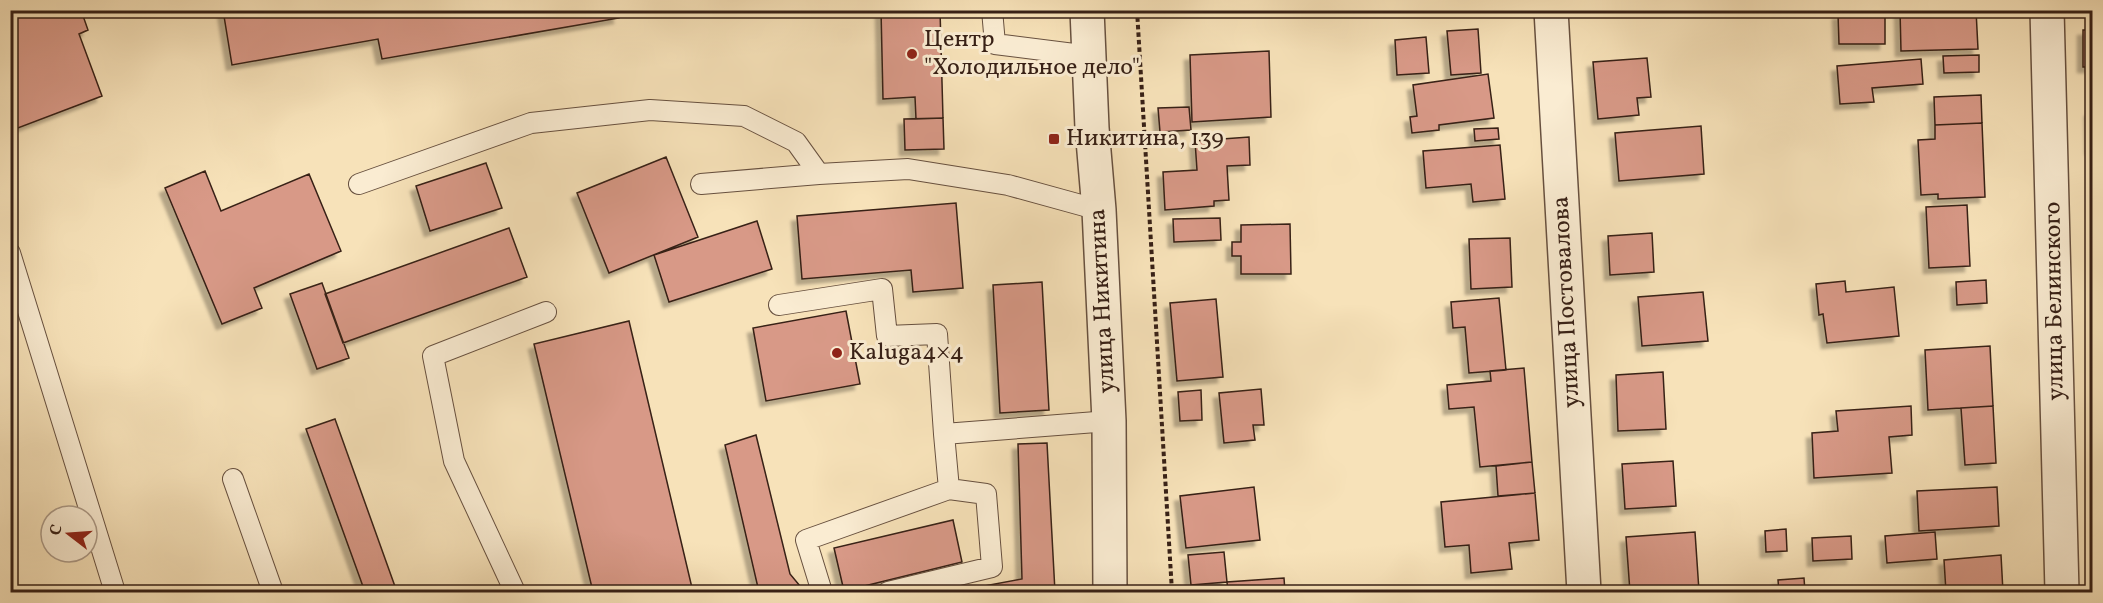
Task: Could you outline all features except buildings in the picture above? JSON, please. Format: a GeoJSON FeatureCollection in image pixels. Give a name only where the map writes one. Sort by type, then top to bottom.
{"type":"FeatureCollection","features":[{"type":"Feature","properties":{"kind":"street","name":"улица Никитина"},"geometry":{"type":"LineString","coordinates":[[1087,10],[1109,421],[1110,592]]}},
{"type":"Feature","properties":{"kind":"street","name":"улица Постовалова"},"geometry":{"type":"LineString","coordinates":[[1551,10],[1584,592]]}},
{"type":"Feature","properties":{"kind":"street","name":"улица Белинского"},"geometry":{"type":"LineString","coordinates":[[2048,10],[2062,592]]}},
{"type":"Feature","properties":{"kind":"lane"},"geometry":{"type":"LineString","coordinates":[[993,10],[995,44],[1090,56]]}},
{"type":"Feature","properties":{"kind":"lane"},"geometry":{"type":"LineString","coordinates":[[358,184],[531,123],[650,110],[744,116],[796,142],[819,174]]}},
{"type":"Feature","properties":{"kind":"lane"},"geometry":{"type":"LineString","coordinates":[[701,184],[908,169],[1008,185],[1099,210]]}},
{"type":"Feature","properties":{"kind":"lane"},"geometry":{"type":"LineString","coordinates":[[10,253],[115,592]]}},
{"type":"Feature","properties":{"kind":"lane"},"geometry":{"type":"LineString","coordinates":[[778,304],[882,289],[887,336],[937,333],[949,489]]}},
{"type":"Feature","properties":{"kind":"lane"},"geometry":{"type":"LineString","coordinates":[[515,592],[454,461],[433,356],[546,312]]}},
{"type":"Feature","properties":{"kind":"lane"},"geometry":{"type":"LineString","coordinates":[[944,434],[1109,421]]}},
{"type":"Feature","properties":{"kind":"lane"},"geometry":{"type":"LineString","coordinates":[[233,479],[273,592]]}},
{"type":"Feature","properties":{"kind":"lane"},"geometry":{"type":"LineString","coordinates":[[822,592],[806,540],[949,489],[986,494],[992,567],[888,592]]}},
{"type":"Feature","properties":{"kind":"path"},"geometry":{"type":"LineString","coordinates":[[1137,10],[1172,592]]}},
{"type":"Feature","properties":{"kind":"place","name":"Центр \"Холодильное дело\""},"geometry":{"type":"Point","coordinates":[912,54]}},
{"type":"Feature","properties":{"kind":"place","name":"Никитина, 139"},"geometry":{"type":"Point","coordinates":[1054,139]}},
{"type":"Feature","properties":{"kind":"place","name":"Kaluga4×4"},"geometry":{"type":"Point","coordinates":[837,353]}}]}
